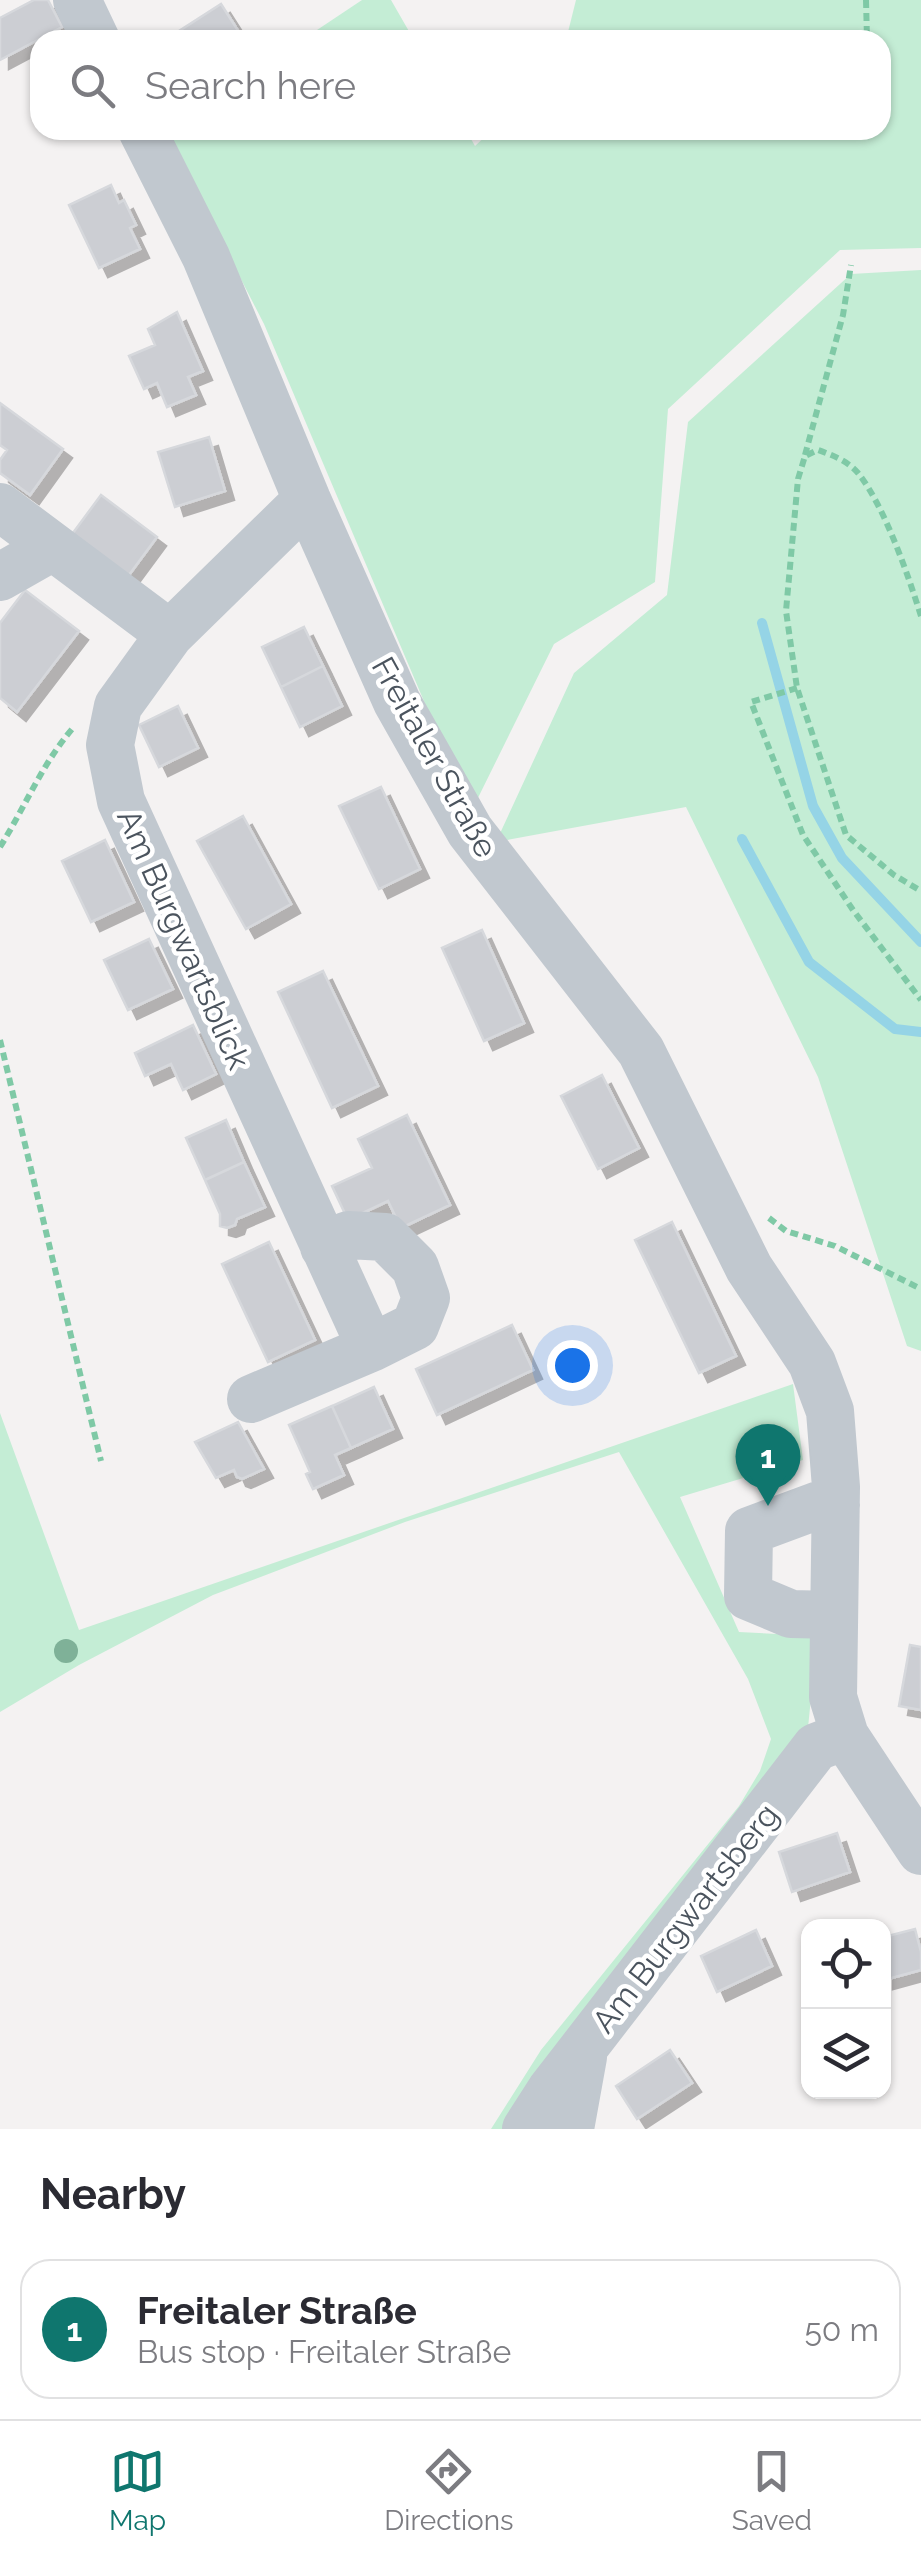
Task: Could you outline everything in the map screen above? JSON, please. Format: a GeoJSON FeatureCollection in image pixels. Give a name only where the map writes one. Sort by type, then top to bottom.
{"type":"FeatureCollection","features":[{"type":"Feature","properties":{"kind":"street"},"geometry":{"type":"LineString","coordinates":[[77,0],[91,30]]}},
{"type":"Feature","properties":{"kind":"street","name":"Freitaler Straße"},"geometry":{"type":"LineString","coordinates":[[147,140],[206,257],[307,500],[397,702],[470,831],[641,1052],[750,1268],[812,1363],[830,1411],[836,1505],[833,1697],[845,1736],[921,1850]]}},
{"type":"Feature","properties":{"kind":"street","name":"Am Burgwartsblick"},"geometry":{"type":"LineString","coordinates":[[307,500],[170,634],[118,706],[110,745],[121,801],[370,1348]]}},
{"type":"Feature","properties":{"kind":"street"},"geometry":{"type":"LineString","coordinates":[[0,507],[170,634]]}},
{"type":"Feature","properties":{"kind":"street"},"geometry":{"type":"LineString","coordinates":[[0,577],[50,548]]}},
{"type":"Feature","properties":{"kind":"street"},"geometry":{"type":"LineString","coordinates":[[251,1399],[415,1326],[426,1298],[415,1267],[385,1237],[348,1235],[324,1247]]}},
{"type":"Feature","properties":{"kind":"street"},"geometry":{"type":"LineString","coordinates":[[834,1615],[791,1614],[748,1596],[734,1536],[819,1505],[836,1505]]}},
{"type":"Feature","properties":{"kind":"street","name":"Am Burgwartsberg"},"geometry":{"type":"LineString","coordinates":[[570,2129],[584,2048],[816,1748],[845,1736]]}},
{"type":"Feature","properties":{"kind":"street"},"geometry":{"type":"LineString","coordinates":[[526,2129],[584,2048]]}},
{"type":"Feature","properties":{"kind":"path"},"geometry":{"type":"LineString","coordinates":[[866,0],[867,30]]}},
{"type":"Feature","properties":{"kind":"path"},"geometry":{"type":"LineString","coordinates":[[851,265],[842,315],[798,479],[786,612],[797,688],[846,835],[894,875],[921,891]]}},
{"type":"Feature","properties":{"kind":"path"},"geometry":{"type":"LineString","coordinates":[[805,456],[818,450],[838,457],[858,472],[900,555],[921,616]]}},
{"type":"Feature","properties":{"kind":"path"},"geometry":{"type":"LineString","coordinates":[[797,688],[751,702],[803,835],[852,910],[921,1000]]}},
{"type":"Feature","properties":{"kind":"path"},"geometry":{"type":"LineString","coordinates":[[0,847],[22,812],[30,790],[70,731],[83,716],[118,706]]}},
{"type":"Feature","properties":{"kind":"path"},"geometry":{"type":"LineString","coordinates":[[0,1040],[101,1462]]}},
{"type":"Feature","properties":{"kind":"path"},"geometry":{"type":"LineString","coordinates":[[835,1246],[921,1288]]}},
{"type":"Feature","properties":{"kind":"green space"},"geometry":{"type":"Polygon","coordinates":[[[362,0],[391,0],[408,30],[317,30],[362,0]]]}},
{"type":"Feature","properties":{"kind":"green space"},"geometry":{"type":"Polygon","coordinates":[[[576,0],[921,0],[921,248],[840,250],[668,409],[655,582],[554,644],[471,812],[264,324],[170,140],[472,140],[475,146],[481,140],[891,140],[891,30],[568,30],[576,0]]]}},
{"type":"Feature","properties":{"kind":"green space"},"geometry":{"type":"Polygon","coordinates":[[[921,270],[921,1351],[907,1346],[818,1077],[686,807],[496,842],[574,673],[667,595],[688,422],[851,274],[921,270]]]}},
{"type":"Feature","properties":{"kind":"green space"},"geometry":{"type":"Polygon","coordinates":[[[793,1384],[803,1460],[680,1497],[739,1632],[817,1636],[808,1728],[512,2129],[491,2129],[541,2050],[739,1806],[760,1771],[771,1739],[748,1679],[619,1452],[405,1522],[213,1595],[79,1665],[0,1712],[0,1413],[79,1630],[793,1384]]]}},
{"type":"Feature","properties":{"kind":"building"},"geometry":{"type":"Polygon","coordinates":[[[34,0],[48,0],[62,27],[30,30],[30,44],[0,60],[0,18],[34,0]]]}},
{"type":"Feature","properties":{"kind":"building"},"geometry":{"type":"Polygon","coordinates":[[[221,4],[238,30],[181,30],[221,4]]]}},
{"type":"Feature","properties":{"kind":"building"},"geometry":{"type":"Polygon","coordinates":[[[111,185],[119,203],[124,200],[136,225],[130,228],[140,249],[99,268],[69,205],[111,185]]]}},
{"type":"Feature","properties":{"kind":"building"},"geometry":{"type":"Polygon","coordinates":[[[177,312],[203,371],[188,377],[196,395],[167,407],[157,383],[144,389],[129,356],[155,345],[148,329],[177,312]]]}},
{"type":"Feature","properties":{"kind":"building"},"geometry":{"type":"Polygon","coordinates":[[[0,403],[63,449],[30,495],[0,473],[0,460],[7,450],[0,445],[0,403]]]}},
{"type":"Feature","properties":{"kind":"building"},"geometry":{"type":"Polygon","coordinates":[[[209,437],[225,491],[175,507],[158,452],[209,437]]]}},
{"type":"Feature","properties":{"kind":"building"},"geometry":{"type":"Polygon","coordinates":[[[101,495],[157,537],[126,579],[70,537],[101,495]]]}},
{"type":"Feature","properties":{"kind":"building"},"geometry":{"type":"Polygon","coordinates":[[[25,590],[79,631],[17,712],[0,698],[0,623],[25,590]]]}},
{"type":"Feature","properties":{"kind":"building"},"geometry":{"type":"Polygon","coordinates":[[[304,627],[323,666],[281,687],[262,647],[304,627]]]}},
{"type":"Feature","properties":{"kind":"building"},"geometry":{"type":"Polygon","coordinates":[[[323,666],[342,706],[300,727],[281,687],[323,666]]]}},
{"type":"Feature","properties":{"kind":"building"},"geometry":{"type":"Polygon","coordinates":[[[178,706],[198,748],[159,767],[139,725],[178,706]]]}},
{"type":"Feature","properties":{"kind":"building"},"geometry":{"type":"Polygon","coordinates":[[[381,787],[420,869],[379,889],[339,806],[381,787]]]}},
{"type":"Feature","properties":{"kind":"building"},"geometry":{"type":"Polygon","coordinates":[[[243,816],[291,904],[246,929],[197,841],[243,816]]]}},
{"type":"Feature","properties":{"kind":"building"},"geometry":{"type":"Polygon","coordinates":[[[105,840],[134,902],[91,922],[62,861],[105,840]]]}},
{"type":"Feature","properties":{"kind":"building"},"geometry":{"type":"Polygon","coordinates":[[[482,930],[524,1023],[484,1041],[442,948],[482,930]]]}},
{"type":"Feature","properties":{"kind":"building"},"geometry":{"type":"Polygon","coordinates":[[[149,939],[173,989],[128,1010],[104,960],[149,939]]]}},
{"type":"Feature","properties":{"kind":"building"},"geometry":{"type":"Polygon","coordinates":[[[323,971],[378,1086],[332,1108],[278,992],[323,971]]]}},
{"type":"Feature","properties":{"kind":"building"},"geometry":{"type":"Polygon","coordinates":[[[193,1025],[216,1074],[183,1090],[171,1064],[145,1076],[135,1053],[193,1025]]]}},
{"type":"Feature","properties":{"kind":"building"},"geometry":{"type":"Polygon","coordinates":[[[602,1075],[639,1148],[598,1169],[561,1096],[602,1075]]]}},
{"type":"Feature","properties":{"kind":"building"},"geometry":{"type":"Polygon","coordinates":[[[407,1115],[450,1205],[401,1228],[388,1201],[348,1220],[332,1186],[372,1168],[358,1139],[407,1115]]]}},
{"type":"Feature","properties":{"kind":"building"},"geometry":{"type":"Polygon","coordinates":[[[226,1120],[244,1162],[205,1180],[186,1138],[226,1120]]]}},
{"type":"Feature","properties":{"kind":"building"},"geometry":{"type":"Polygon","coordinates":[[[244,1162],[265,1207],[237,1219],[235,1225],[220,1226],[220,1214],[205,1180],[244,1162]]]}},
{"type":"Feature","properties":{"kind":"building"},"geometry":{"type":"Polygon","coordinates":[[[672,1222],[736,1356],[699,1373],[635,1240],[672,1222]]]}},
{"type":"Feature","properties":{"kind":"building"},"geometry":{"type":"Polygon","coordinates":[[[269,1242],[315,1340],[268,1362],[222,1264],[269,1242]]]}},
{"type":"Feature","properties":{"kind":"building"},"geometry":{"type":"Polygon","coordinates":[[[512,1325],[533,1370],[437,1415],[416,1369],[512,1325]]]}},
{"type":"Feature","properties":{"kind":"building"},"geometry":{"type":"Polygon","coordinates":[[[374,1387],[393,1429],[351,1448],[332,1406],[374,1387]]]}},
{"type":"Feature","properties":{"kind":"building"},"geometry":{"type":"Polygon","coordinates":[[[332,1406],[351,1448],[335,1455],[344,1475],[313,1489],[306,1474],[310,1472],[289,1425],[332,1406]]]}},
{"type":"Feature","properties":{"kind":"building"},"geometry":{"type":"Polygon","coordinates":[[[238,1422],[264,1469],[242,1479],[234,1470],[216,1478],[195,1442],[238,1422]]]}},
{"type":"Feature","properties":{"kind":"building"},"geometry":{"type":"Polygon","coordinates":[[[910,1645],[921,1647],[921,1710],[899,1706],[910,1645]]]}},
{"type":"Feature","properties":{"kind":"building"},"geometry":{"type":"Polygon","coordinates":[[[837,1833],[850,1872],[792,1892],[779,1852],[837,1833]]]}},
{"type":"Feature","properties":{"kind":"building"},"geometry":{"type":"Polygon","coordinates":[[[915,1929],[921,1970],[891,1978],[891,1935],[915,1929]]]}},
{"type":"Feature","properties":{"kind":"building"},"geometry":{"type":"Polygon","coordinates":[[[756,1930],[772,1966],[717,1992],[701,1956],[756,1930]]]}},
{"type":"Feature","properties":{"kind":"building"},"geometry":{"type":"Polygon","coordinates":[[[670,2050],[692,2083],[637,2119],[616,2086],[670,2050]]]}},
{"type":"Feature","properties":{"kind":"waterway"},"geometry":{"type":"LineString","coordinates":[[762,623],[813,806],[842,858],[921,942]]}},
{"type":"Feature","properties":{"kind":"waterway"},"geometry":{"type":"LineString","coordinates":[[742,839],[809,962],[895,1029],[921,1032]]}},
{"type":"Feature","properties":{"kind":"place","name":"Freitaler Straße"},"geometry":{"type":"Point","coordinates":[768,1506]}}]}
